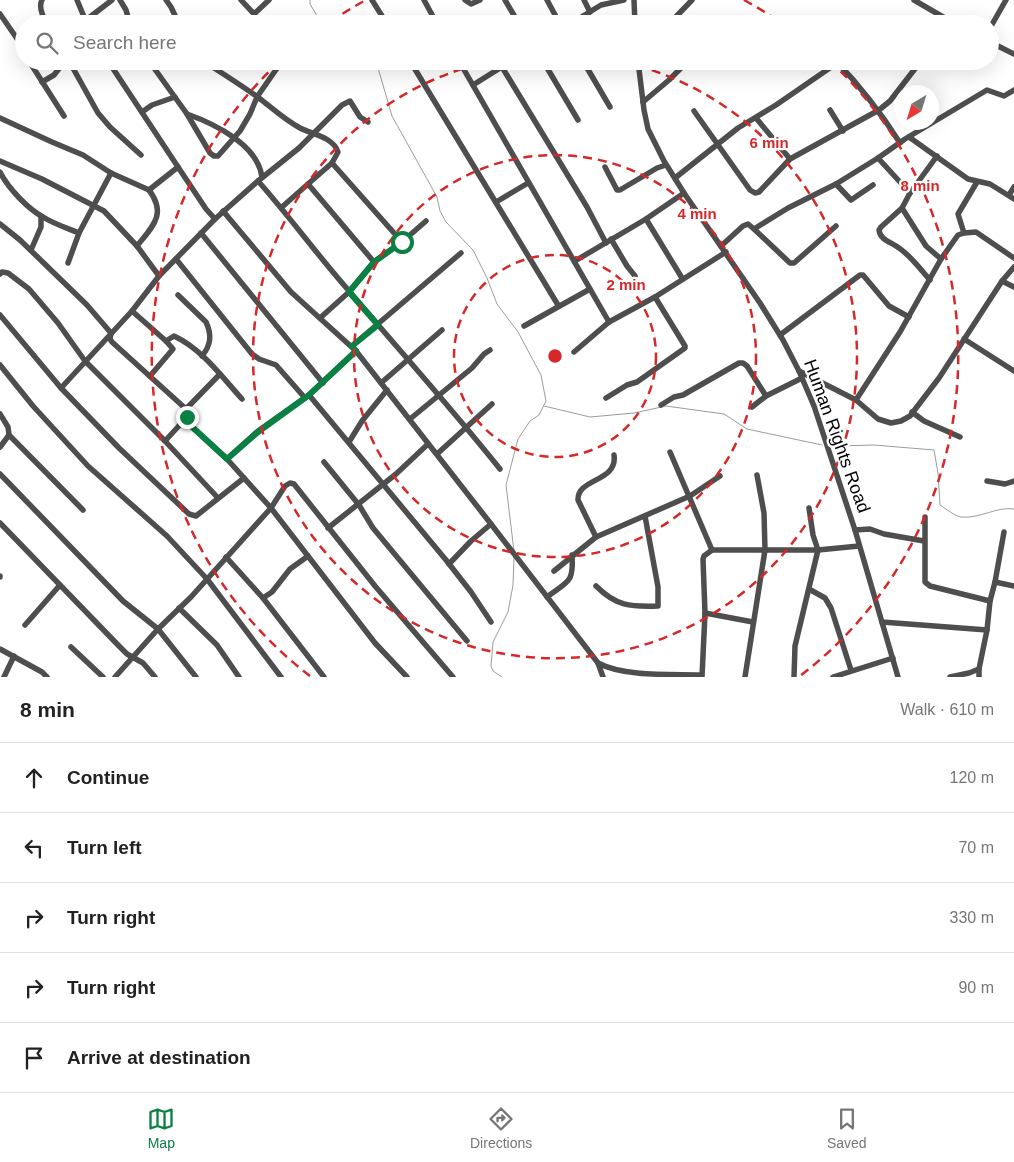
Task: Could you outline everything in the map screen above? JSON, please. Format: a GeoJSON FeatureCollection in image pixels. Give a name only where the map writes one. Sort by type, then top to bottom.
{"type":"FeatureCollection","features":[{"type":"Feature","properties":{"kind":"street"},"geometry":{"type":"LineString","coordinates":[[42,0],[40,4],[43,15]]}},
{"type":"Feature","properties":{"kind":"street"},"geometry":{"type":"LineString","coordinates":[[77,0],[83,15]]}},
{"type":"Feature","properties":{"kind":"street"},"geometry":{"type":"LineString","coordinates":[[94,15],[112,0]]}},
{"type":"Feature","properties":{"kind":"street"},"geometry":{"type":"LineString","coordinates":[[120,0],[127,15]]}},
{"type":"Feature","properties":{"kind":"street"},"geometry":{"type":"LineString","coordinates":[[166,0],[175,15]]}},
{"type":"Feature","properties":{"kind":"street"},"geometry":{"type":"LineString","coordinates":[[241,0],[254,14],[270,0]]}},
{"type":"Feature","properties":{"kind":"street"},"geometry":{"type":"LineString","coordinates":[[372,0],[381,15]]}},
{"type":"Feature","properties":{"kind":"street"},"geometry":{"type":"LineString","coordinates":[[424,0],[432,15]]}},
{"type":"Feature","properties":{"kind":"street"},"geometry":{"type":"LineString","coordinates":[[465,0],[471,4],[480,0]]}},
{"type":"Feature","properties":{"kind":"street"},"geometry":{"type":"LineString","coordinates":[[506,0],[514,15]]}},
{"type":"Feature","properties":{"kind":"street"},"geometry":{"type":"LineString","coordinates":[[547,0],[555,15]]}},
{"type":"Feature","properties":{"kind":"street"},"geometry":{"type":"LineString","coordinates":[[584,0],[590,12]]}},
{"type":"Feature","properties":{"kind":"street"},"geometry":{"type":"LineString","coordinates":[[585,15],[601,5],[624,0]]}},
{"type":"Feature","properties":{"kind":"street"},"geometry":{"type":"LineString","coordinates":[[634,0],[635,15]]}},
{"type":"Feature","properties":{"kind":"street"},"geometry":{"type":"LineString","coordinates":[[678,15],[692,0]]}},
{"type":"Feature","properties":{"kind":"street"},"geometry":{"type":"LineString","coordinates":[[914,0],[938,15]]}},
{"type":"Feature","properties":{"kind":"street"},"geometry":{"type":"LineString","coordinates":[[997,15],[1006,0]]}},
{"type":"Feature","properties":{"kind":"street"},"geometry":{"type":"LineString","coordinates":[[0,14],[15,36]]}},
{"type":"Feature","properties":{"kind":"street"},"geometry":{"type":"LineString","coordinates":[[999,46],[1014,54]]}},
{"type":"Feature","properties":{"kind":"street"},"geometry":{"type":"LineString","coordinates":[[35,70],[64,116]]}},
{"type":"Feature","properties":{"kind":"street"},"geometry":{"type":"LineString","coordinates":[[42,82],[59,70]]}},
{"type":"Feature","properties":{"kind":"street"},"geometry":{"type":"LineString","coordinates":[[72,70],[98,113],[141,154]]}},
{"type":"Feature","properties":{"kind":"street"},"geometry":{"type":"LineString","coordinates":[[114,70],[214,219]]}},
{"type":"Feature","properties":{"kind":"street"},"geometry":{"type":"LineString","coordinates":[[156,70],[187,114],[210,153],[214,156],[218,156],[235,138],[250,114],[257,97],[275,70]]}},
{"type":"Feature","properties":{"kind":"street"},"geometry":{"type":"LineString","coordinates":[[216,70],[301,129],[314,133],[337,149],[338,152],[332,162],[282,207]]}},
{"type":"Feature","properties":{"kind":"street"},"geometry":{"type":"LineString","coordinates":[[415,70],[558,305]]}},
{"type":"Feature","properties":{"kind":"street"},"geometry":{"type":"LineString","coordinates":[[464,70],[609,322]]}},
{"type":"Feature","properties":{"kind":"street"},"geometry":{"type":"LineString","coordinates":[[473,85],[497,70]]}},
{"type":"Feature","properties":{"kind":"street"},"geometry":{"type":"LineString","coordinates":[[504,70],[608,241],[635,276]]}},
{"type":"Feature","properties":{"kind":"street"},"geometry":{"type":"LineString","coordinates":[[548,70],[578,120]]}},
{"type":"Feature","properties":{"kind":"street"},"geometry":{"type":"LineString","coordinates":[[588,70],[610,107]]}},
{"type":"Feature","properties":{"kind":"street","name":"Human Rights Road"},"geometry":{"type":"LineString","coordinates":[[639,70],[648,129],[666,164],[780,335],[799,371],[814,406],[855,530],[898,677]]}},
{"type":"Feature","properties":{"kind":"street"},"geometry":{"type":"LineString","coordinates":[[643,102],[679,70]]}},
{"type":"Feature","properties":{"kind":"street"},"geometry":{"type":"LineString","coordinates":[[675,178],[718,143],[825,70]]}},
{"type":"Feature","properties":{"kind":"street"},"geometry":{"type":"LineString","coordinates":[[845,70],[879,110],[900,143]]}},
{"type":"Feature","properties":{"kind":"street"},"geometry":{"type":"LineString","coordinates":[[694,111],[750,190],[755,193],[759,192],[790,158],[879,110],[890,101],[913,70]]}},
{"type":"Feature","properties":{"kind":"street"},"geometry":{"type":"LineString","coordinates":[[754,229],[788,208],[836,184],[987,90],[1004,96],[1014,90]]}},
{"type":"Feature","properties":{"kind":"street"},"geometry":{"type":"LineString","coordinates":[[142,112],[175,97]]}},
{"type":"Feature","properties":{"kind":"street"},"geometry":{"type":"LineString","coordinates":[[62,388],[132,311],[159,276],[214,219],[284,161],[342,105],[350,101],[360,117],[368,122]]}},
{"type":"Feature","properties":{"kind":"street"},"geometry":{"type":"LineString","coordinates":[[830,110],[843,131]]}},
{"type":"Feature","properties":{"kind":"street"},"geometry":{"type":"LineString","coordinates":[[187,114],[235,138],[255,157],[258,162],[260,179],[349,292],[467,428],[500,469]]}},
{"type":"Feature","properties":{"kind":"street"},"geometry":{"type":"LineString","coordinates":[[0,118],[83,155],[111,173],[150,190],[156,199],[159,209],[151,228],[137,246]]}},
{"type":"Feature","properties":{"kind":"street"},"geometry":{"type":"LineString","coordinates":[[756,118],[790,158]]}},
{"type":"Feature","properties":{"kind":"street"},"geometry":{"type":"LineString","coordinates":[[909,137],[968,180],[990,184],[1011,197],[1014,187]]}},
{"type":"Feature","properties":{"kind":"street"},"geometry":{"type":"LineString","coordinates":[[930,280],[902,250],[889,243],[879,234],[878,230],[902,208],[910,192],[937,156]]}},
{"type":"Feature","properties":{"kind":"street"},"geometry":{"type":"LineString","coordinates":[[878,158],[910,192]]}},
{"type":"Feature","properties":{"kind":"street"},"geometry":{"type":"LineString","coordinates":[[0,161],[16,166],[104,211],[137,246],[159,276]]}},
{"type":"Feature","properties":{"kind":"street"},"geometry":{"type":"LineString","coordinates":[[332,162],[402,242]]}},
{"type":"Feature","properties":{"kind":"street"},"geometry":{"type":"LineString","coordinates":[[605,167],[617,190],[620,190],[666,164]]}},
{"type":"Feature","properties":{"kind":"street"},"geometry":{"type":"LineString","coordinates":[[150,190],[178,167]]}},
{"type":"Feature","properties":{"kind":"street"},"geometry":{"type":"LineString","coordinates":[[0,172],[6,183],[16,194],[41,217],[78,233]]}},
{"type":"Feature","properties":{"kind":"street"},"geometry":{"type":"LineString","coordinates":[[68,263],[78,233],[111,173]]}},
{"type":"Feature","properties":{"kind":"street"},"geometry":{"type":"LineString","coordinates":[[964,233],[958,214],[976,182]]}},
{"type":"Feature","properties":{"kind":"street"},"geometry":{"type":"LineString","coordinates":[[496,202],[528,183]]}},
{"type":"Feature","properties":{"kind":"street"},"geometry":{"type":"LineString","coordinates":[[308,184],[374,262]]}},
{"type":"Feature","properties":{"kind":"street"},"geometry":{"type":"LineString","coordinates":[[836,184],[851,200],[873,185]]}},
{"type":"Feature","properties":{"kind":"street"},"geometry":{"type":"LineString","coordinates":[[575,261],[646,219],[684,193]]}},
{"type":"Feature","properties":{"kind":"street"},"geometry":{"type":"LineString","coordinates":[[902,208],[926,246],[941,259]]}},
{"type":"Feature","properties":{"kind":"street"},"geometry":{"type":"LineString","coordinates":[[223,211],[291,292],[354,349],[382,383],[598,664],[603,677]]}},
{"type":"Feature","properties":{"kind":"street"},"geometry":{"type":"LineString","coordinates":[[31,250],[41,228],[41,217]]}},
{"type":"Feature","properties":{"kind":"street"},"geometry":{"type":"LineString","coordinates":[[646,219],[682,278]]}},
{"type":"Feature","properties":{"kind":"street"},"geometry":{"type":"LineString","coordinates":[[320,318],[349,292],[374,262],[402,242],[426,221]]}},
{"type":"Feature","properties":{"kind":"street"},"geometry":{"type":"LineString","coordinates":[[0,224],[31,250],[87,305],[111,333]]}},
{"type":"Feature","properties":{"kind":"street"},"geometry":{"type":"LineString","coordinates":[[721,246],[743,226],[748,224],[790,263],[794,263],[836,226]]}},
{"type":"Feature","properties":{"kind":"street"},"geometry":{"type":"LineString","coordinates":[[856,400],[908,317],[941,259],[958,235],[976,232],[1014,258]]}},
{"type":"Feature","properties":{"kind":"street"},"geometry":{"type":"LineString","coordinates":[[201,233],[322,383]]}},
{"type":"Feature","properties":{"kind":"street"},"geometry":{"type":"LineString","coordinates":[[574,352],[609,322],[655,297],[682,278],[726,252]]}},
{"type":"Feature","properties":{"kind":"street"},"geometry":{"type":"LineString","coordinates":[[227,459],[258,432],[322,383],[378,325],[461,253]]}},
{"type":"Feature","properties":{"kind":"street"},"geometry":{"type":"LineString","coordinates":[[176,259],[252,354],[259,359],[276,365],[349,442],[471,592],[490,622]]}},
{"type":"Feature","properties":{"kind":"street"},"geometry":{"type":"LineString","coordinates":[[799,371],[856,400],[878,419],[891,423],[901,421],[912,412],[939,378],[1002,280],[1014,267]]}},
{"type":"Feature","properties":{"kind":"street"},"geometry":{"type":"LineString","coordinates":[[0,274],[2,272],[8,273],[28,289],[58,324],[85,361],[165,441],[218,498]]}},
{"type":"Feature","properties":{"kind":"street"},"geometry":{"type":"LineString","coordinates":[[780,335],[860,275],[863,276],[888,306],[908,317]]}},
{"type":"Feature","properties":{"kind":"street"},"geometry":{"type":"LineString","coordinates":[[1002,280],[1014,287]]}},
{"type":"Feature","properties":{"kind":"street"},"geometry":{"type":"LineString","coordinates":[[524,326],[558,305],[590,289]]}},
{"type":"Feature","properties":{"kind":"street"},"geometry":{"type":"LineString","coordinates":[[178,295],[206,322],[211,338],[202,356]]}},
{"type":"Feature","properties":{"kind":"street"},"geometry":{"type":"LineString","coordinates":[[606,398],[627,385],[637,382],[685,348],[655,297]]}},
{"type":"Feature","properties":{"kind":"street"},"geometry":{"type":"LineString","coordinates":[[132,311],[166,340],[173,349],[150,376]]}},
{"type":"Feature","properties":{"kind":"street"},"geometry":{"type":"LineString","coordinates":[[0,315],[62,388],[118,448],[189,514],[196,516],[244,478]]}},
{"type":"Feature","properties":{"kind":"street"},"geometry":{"type":"LineString","coordinates":[[382,383],[442,330]]}},
{"type":"Feature","properties":{"kind":"street"},"geometry":{"type":"LineString","coordinates":[[111,333],[110,339],[112,342],[186,409],[190,425],[227,459],[271,508],[374,643],[407,677]]}},
{"type":"Feature","properties":{"kind":"street"},"geometry":{"type":"LineString","coordinates":[[166,340],[174,336],[183,340],[202,356],[242,399]]}},
{"type":"Feature","properties":{"kind":"street"},"geometry":{"type":"LineString","coordinates":[[964,339],[1014,371]]}},
{"type":"Feature","properties":{"kind":"street"},"geometry":{"type":"LineString","coordinates":[[410,419],[472,368],[490,350]]}},
{"type":"Feature","properties":{"kind":"street"},"geometry":{"type":"LineString","coordinates":[[661,405],[743,363],[747,366],[766,396]]}},
{"type":"Feature","properties":{"kind":"street"},"geometry":{"type":"LineString","coordinates":[[0,365],[33,406],[88,466],[167,536],[207,579],[281,677]]}},
{"type":"Feature","properties":{"kind":"street"},"geometry":{"type":"LineString","coordinates":[[186,409],[220,374]]}},
{"type":"Feature","properties":{"kind":"street"},"geometry":{"type":"LineString","coordinates":[[752,407],[766,396],[802,378]]}},
{"type":"Feature","properties":{"kind":"street"},"geometry":{"type":"LineString","coordinates":[[349,442],[387,390]]}},
{"type":"Feature","properties":{"kind":"street"},"geometry":{"type":"LineString","coordinates":[[437,454],[492,404]]}},
{"type":"Feature","properties":{"kind":"street"},"geometry":{"type":"LineString","coordinates":[[912,412],[924,421],[960,437]]}},
{"type":"Feature","properties":{"kind":"street"},"geometry":{"type":"LineString","coordinates":[[0,414],[8,427],[9,434],[84,510]]}},
{"type":"Feature","properties":{"kind":"street"},"geometry":{"type":"LineString","coordinates":[[165,441],[187,417]]}},
{"type":"Feature","properties":{"kind":"street"},"geometry":{"type":"LineString","coordinates":[[0,447],[9,434]]}},
{"type":"Feature","properties":{"kind":"street"},"geometry":{"type":"LineString","coordinates":[[328,528],[384,484],[428,444]]}},
{"type":"Feature","properties":{"kind":"street"},"geometry":{"type":"LineString","coordinates":[[670,452],[712,550]]}},
{"type":"Feature","properties":{"kind":"street"},"geometry":{"type":"LineString","coordinates":[[596,536],[578,500],[578,495],[580,490],[604,476],[610,470],[615,462],[614,455]]}},
{"type":"Feature","properties":{"kind":"street"},"geometry":{"type":"LineString","coordinates":[[324,462],[359,505],[373,528],[467,641]]}},
{"type":"Feature","properties":{"kind":"street"},"geometry":{"type":"LineString","coordinates":[[0,474],[122,601],[158,629],[196,677]]}},
{"type":"Feature","properties":{"kind":"street"},"geometry":{"type":"LineString","coordinates":[[744,677],[765,550],[764,513],[757,475]]}},
{"type":"Feature","properties":{"kind":"street"},"geometry":{"type":"LineString","coordinates":[[554,571],[596,536],[690,496],[720,476]]}},
{"type":"Feature","properties":{"kind":"street"},"geometry":{"type":"LineString","coordinates":[[987,481],[1005,484],[1014,481]]}},
{"type":"Feature","properties":{"kind":"street"},"geometry":{"type":"LineString","coordinates":[[115,677],[158,629],[207,579],[271,508],[284,486],[290,483],[294,484],[328,528],[453,677]]}},
{"type":"Feature","properties":{"kind":"street"},"geometry":{"type":"LineString","coordinates":[[794,677],[796,646],[818,550],[814,543],[809,508]]}},
{"type":"Feature","properties":{"kind":"street"},"geometry":{"type":"LineString","coordinates":[[596,586],[606,596],[620,603],[632,606],[658,606],[658,587],[645,516]]}},
{"type":"Feature","properties":{"kind":"street"},"geometry":{"type":"LineString","coordinates":[[926,517],[924,541],[925,582],[930,586],[990,601]]}},
{"type":"Feature","properties":{"kind":"street"},"geometry":{"type":"LineString","coordinates":[[0,524],[119,646],[143,662],[155,677]]}},
{"type":"Feature","properties":{"kind":"street"},"geometry":{"type":"LineString","coordinates":[[449,564],[471,541],[492,524]]}},
{"type":"Feature","properties":{"kind":"street"},"geometry":{"type":"LineString","coordinates":[[855,530],[870,529],[884,534],[924,541]]}},
{"type":"Feature","properties":{"kind":"street"},"geometry":{"type":"LineString","coordinates":[[979,677],[990,601],[1004,532]]}},
{"type":"Feature","properties":{"kind":"street"},"geometry":{"type":"LineString","coordinates":[[598,664],[614,670],[656,675],[702,676],[705,614],[703,560],[704,556],[712,550],[818,550],[859,546]]}},
{"type":"Feature","properties":{"kind":"street"},"geometry":{"type":"LineString","coordinates":[[547,597],[571,577],[573,571],[572,555]]}},
{"type":"Feature","properties":{"kind":"street"},"geometry":{"type":"LineString","coordinates":[[263,598],[272,592],[290,569],[308,556]]}},
{"type":"Feature","properties":{"kind":"street"},"geometry":{"type":"LineString","coordinates":[[226,557],[263,598],[324,677]]}},
{"type":"Feature","properties":{"kind":"street"},"geometry":{"type":"LineString","coordinates":[[995,582],[1014,586]]}},
{"type":"Feature","properties":{"kind":"street"},"geometry":{"type":"LineString","coordinates":[[25,624],[60,585]]}},
{"type":"Feature","properties":{"kind":"street"},"geometry":{"type":"LineString","coordinates":[[809,589],[825,598],[831,608],[851,670]]}},
{"type":"Feature","properties":{"kind":"street"},"geometry":{"type":"LineString","coordinates":[[179,608],[217,645],[239,677]]}},
{"type":"Feature","properties":{"kind":"street"},"geometry":{"type":"LineString","coordinates":[[705,614],[753,622]]}},
{"type":"Feature","properties":{"kind":"street"},"geometry":{"type":"LineString","coordinates":[[882,622],[987,630]]}},
{"type":"Feature","properties":{"kind":"street"},"geometry":{"type":"LineString","coordinates":[[71,647],[103,677]]}},
{"type":"Feature","properties":{"kind":"street"},"geometry":{"type":"LineString","coordinates":[[0,649],[42,672],[47,677]]}},
{"type":"Feature","properties":{"kind":"street"},"geometry":{"type":"LineString","coordinates":[[4,677],[14,656]]}},
{"type":"Feature","properties":{"kind":"street"},"geometry":{"type":"LineString","coordinates":[[832,677],[893,658]]}},
{"type":"Feature","properties":{"kind":"street"},"geometry":{"type":"LineString","coordinates":[[950,677],[979,669]]}},
{"type":"Feature","properties":{"kind":"waterway"},"geometry":{"type":"LineString","coordinates":[[310,0],[310,4],[317,15]]}},
{"type":"Feature","properties":{"kind":"waterway"},"geometry":{"type":"LineString","coordinates":[[379,70],[392,116],[437,197],[440,211],[446,222],[473,250],[497,304],[518,332],[541,375],[546,401],[539,415],[530,421],[518,439],[506,485],[514,551]]}},
{"type":"Feature","properties":{"kind":"waterway"},"geometry":{"type":"LineString","coordinates":[[544,406],[590,417],[634,413],[666,406],[724,414],[747,429],[822,445]]}},
{"type":"Feature","properties":{"kind":"waterway"},"geometry":{"type":"LineString","coordinates":[[838,446],[874,445],[934,450],[940,505],[961,517],[975,516],[1001,509],[1014,509]]}},
{"type":"Feature","properties":{"kind":"waterway"},"geometry":{"type":"LineString","coordinates":[[502,677],[493,671],[491,666],[493,642],[508,612],[513,585],[514,557]]}},
{"type":"Feature","properties":{"kind":"route"},"geometry":{"type":"LineString","coordinates":[[187,417],[190,425],[197,433],[227,459],[258,432],[309,395],[356,351],[352,346],[378,325],[349,292],[374,262],[402,242]]}}]}
